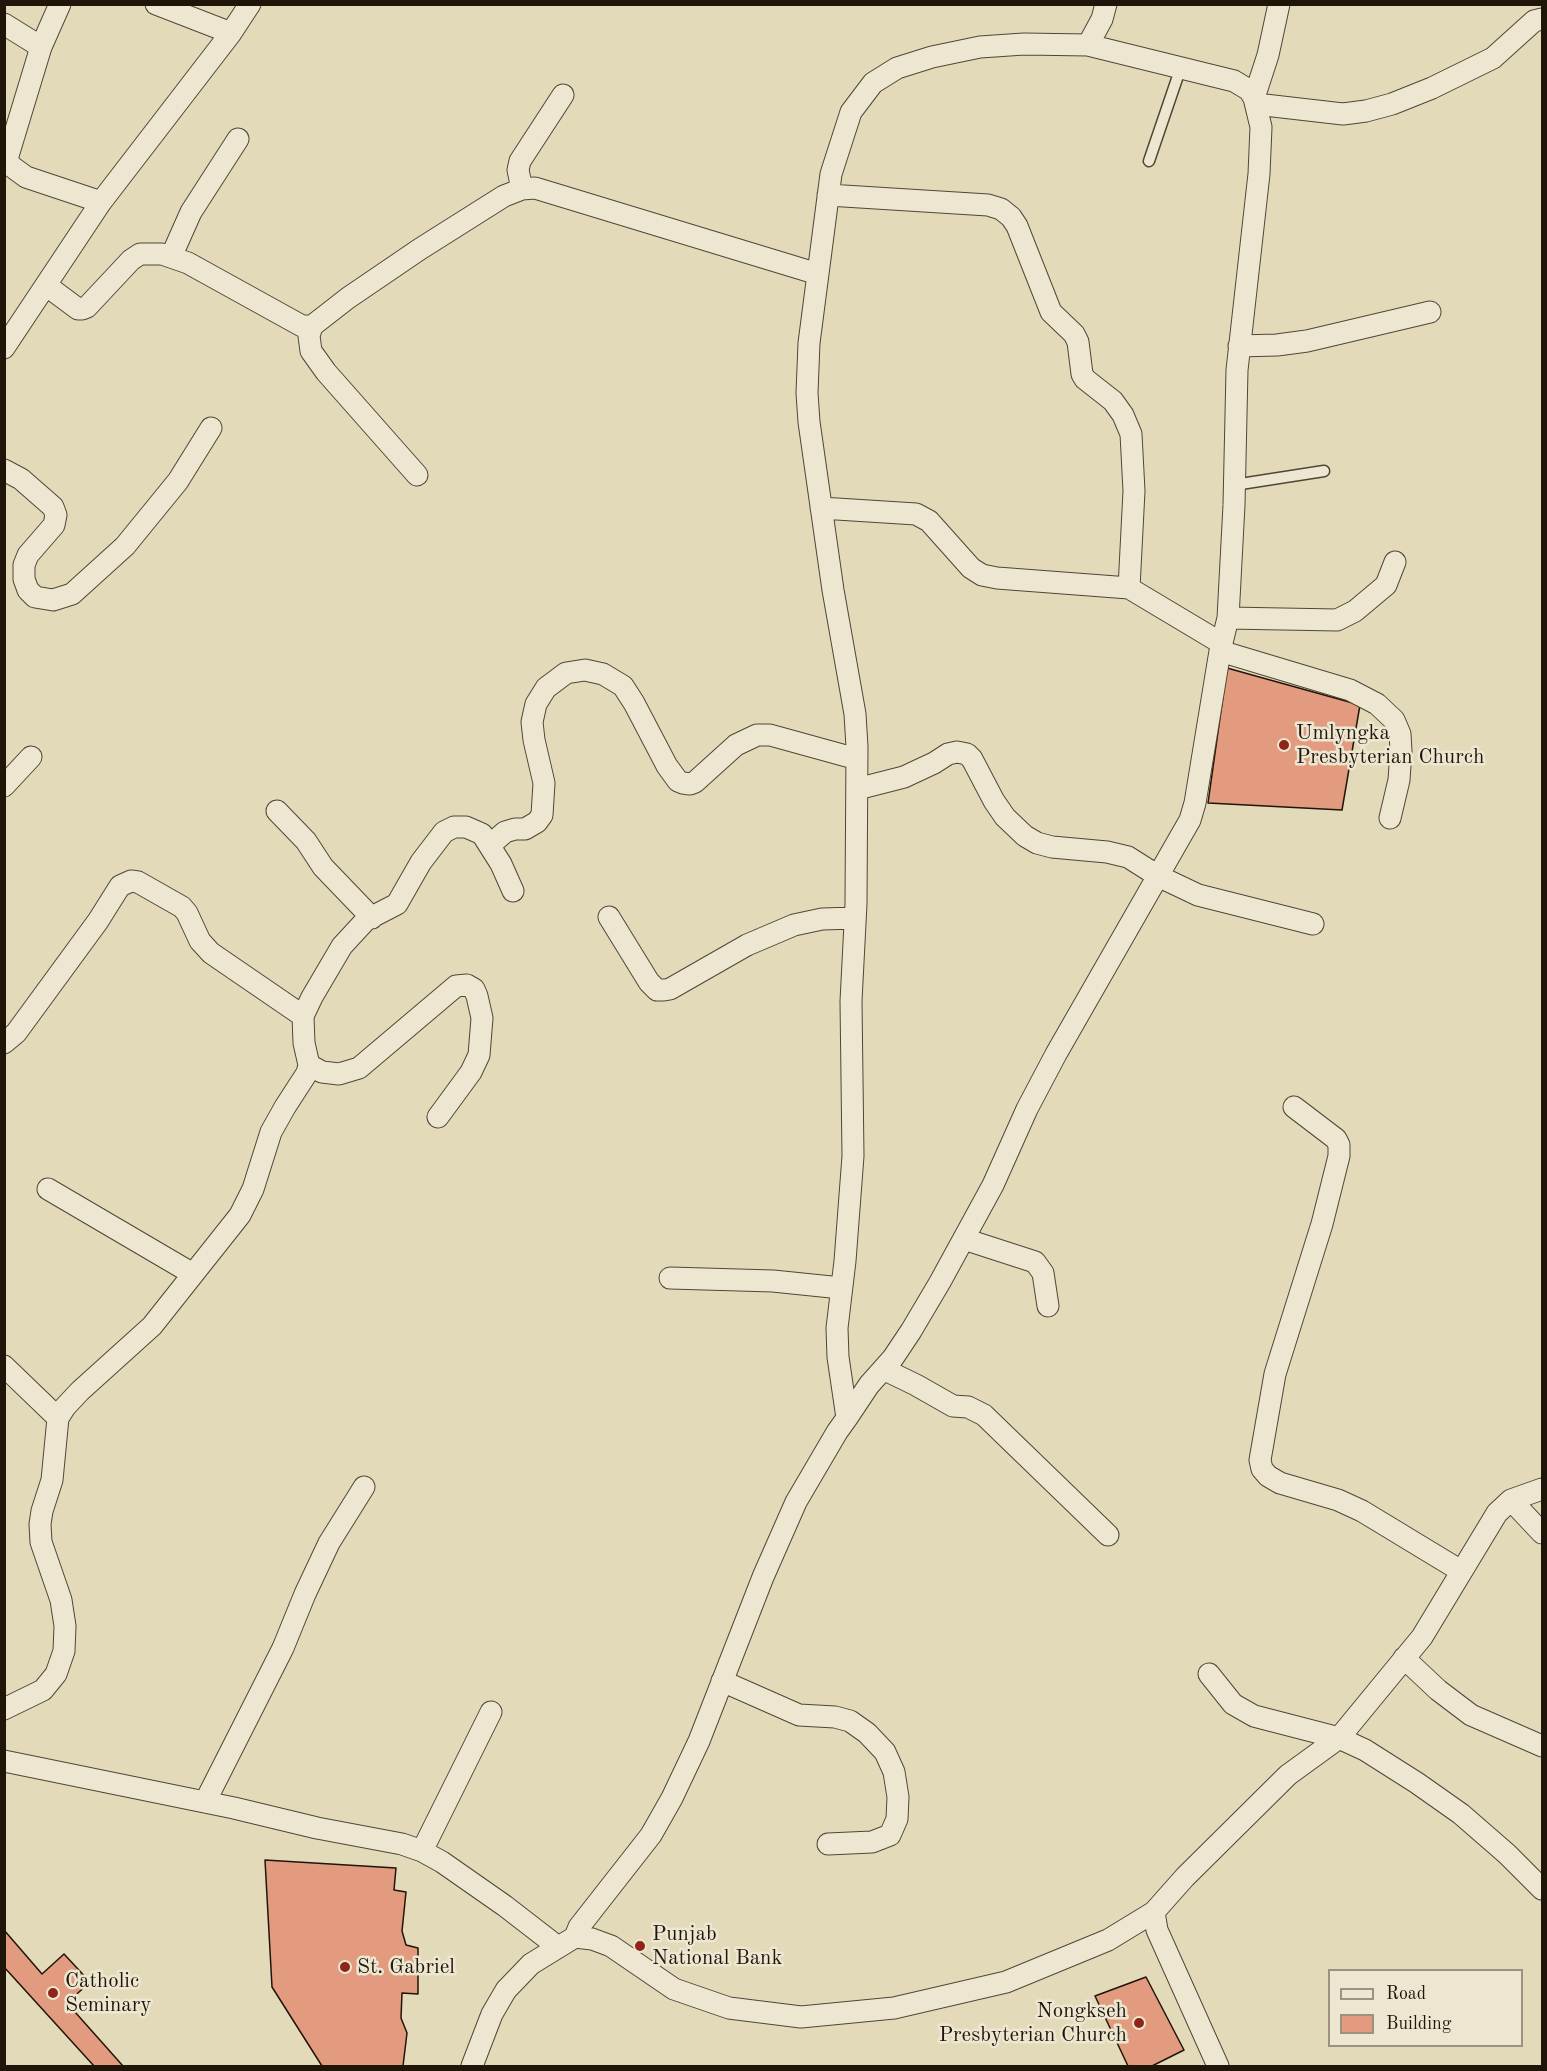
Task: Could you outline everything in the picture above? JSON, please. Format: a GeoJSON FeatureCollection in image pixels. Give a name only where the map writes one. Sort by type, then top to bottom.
{"type":"FeatureCollection","features":[{"type":"Feature","properties":{"kind":"street"},"geometry":{"type":"LineString","coordinates":[[60,4],[41,47],[7,149],[11,166],[26,177],[101,202]]}},
{"type":"Feature","properties":{"kind":"street"},"geometry":{"type":"LineString","coordinates":[[156,4],[231,33]]}},
{"type":"Feature","properties":{"kind":"street"},"geometry":{"type":"LineString","coordinates":[[4,348],[101,202],[231,33],[250,4]]}},
{"type":"Feature","properties":{"kind":"street"},"geometry":{"type":"LineString","coordinates":[[1088,45],[1106,4]]}},
{"type":"Feature","properties":{"kind":"street"},"geometry":{"type":"LineString","coordinates":[[1255,101],[1280,4]]}},
{"type":"Feature","properties":{"kind":"street"},"geometry":{"type":"LineString","coordinates":[[1255,101],[1343,114],[1392,104],[1432,88],[1493,58],[1534,21],[1538,14]]}},
{"type":"Feature","properties":{"kind":"street"},"geometry":{"type":"LineString","coordinates":[[4,24],[41,47]]}},
{"type":"Feature","properties":{"kind":"street"},"geometry":{"type":"LineString","coordinates":[[472,2067],[492,2014],[506,1990],[531,1964],[567,1942],[651,1835],[699,1741],[763,1577],[813,1469],[847,1418],[869,1385],[911,1331],[993,1185],[1027,1109],[1056,1054],[1190,820],[1195,803],[1220,647],[1228,618],[1237,370],[1259,174],[1261,127],[1250,90],[1234,81],[1088,45],[1024,44],[980,47],[932,57],[897,68],[873,83],[851,112],[836,153],[828,195],[809,343],[807,393],[809,422],[833,590],[855,714],[857,759],[855,918],[851,1001],[853,1156],[837,1328],[838,1357],[847,1418]]}},
{"type":"Feature","properties":{"kind":"street"},"geometry":{"type":"LineString","coordinates":[[522,189],[518,170],[520,160],[563,95]]}},
{"type":"Feature","properties":{"kind":"street"},"geometry":{"type":"LineString","coordinates":[[171,257],[191,212],[238,139]]}},
{"type":"Feature","properties":{"kind":"street"},"geometry":{"type":"LineString","coordinates":[[417,476],[326,372],[311,351],[309,336],[312,326],[348,298],[420,249],[504,196],[522,189],[535,188],[818,274]]}},
{"type":"Feature","properties":{"kind":"street"},"geometry":{"type":"LineString","coordinates":[[828,195],[988,206],[1001,209],[1011,217],[1017,226],[1051,312],[1074,334],[1078,342],[1082,374],[1085,379],[1113,401],[1123,415],[1131,434],[1134,491],[1129,588]]}},
{"type":"Feature","properties":{"kind":"street"},"geometry":{"type":"LineString","coordinates":[[46,286],[78,309],[82,309],[131,260],[140,255],[162,254],[188,263],[302,326],[312,326]]}},
{"type":"Feature","properties":{"kind":"street"},"geometry":{"type":"LineString","coordinates":[[1239,346],[1307,341],[1430,312]]}},
{"type":"Feature","properties":{"kind":"street"},"geometry":{"type":"LineString","coordinates":[[4,470],[21,479],[53,507],[56,515],[54,525],[28,555],[24,565],[24,579],[28,590],[35,597],[53,600],[72,594],[125,546],[178,481],[211,428]]}},
{"type":"Feature","properties":{"kind":"street"},"geometry":{"type":"LineString","coordinates":[[821,508],[916,514],[928,521],[971,568],[982,575],[1129,588],[1220,647],[1350,690],[1377,704],[1394,720],[1400,734],[1399,780],[1390,818]]}},
{"type":"Feature","properties":{"kind":"street"},"geometry":{"type":"LineString","coordinates":[[1228,618],[1337,620],[1355,611],[1386,585],[1395,562]]}},
{"type":"Feature","properties":{"kind":"street"},"geometry":{"type":"LineString","coordinates":[[490,845],[505,832],[525,829],[537,822],[542,815],[543,783],[532,722],[536,704],[546,688],[566,673],[585,670],[603,674],[623,686],[667,766],[678,781],[683,783],[695,782],[736,745],[757,735],[770,735],[857,759]]}},
{"type":"Feature","properties":{"kind":"street"},"geometry":{"type":"LineString","coordinates":[[856,789],[904,777],[948,754],[957,752],[967,754],[1005,817],[1025,836],[1037,843],[1128,857],[1158,876],[1198,896],[1313,924]]}},
{"type":"Feature","properties":{"kind":"street"},"geometry":{"type":"LineString","coordinates":[[4,786],[31,757]]}},
{"type":"Feature","properties":{"kind":"street"},"geometry":{"type":"LineString","coordinates":[[277,811],[306,842],[323,867],[372,918]]}},
{"type":"Feature","properties":{"kind":"street"},"geometry":{"type":"LineString","coordinates":[[4,1708],[43,1690],[56,1674],[64,1651],[65,1626],[61,1600],[41,1542],[40,1524],[52,1480],[58,1418],[65,1407],[81,1391],[152,1326],[240,1215],[248,1201],[272,1132],[307,1073],[309,1065],[304,1043],[303,1016],[342,946],[357,928],[397,904],[421,862],[444,832],[454,827],[466,826],[482,834],[513,891]]}},
{"type":"Feature","properties":{"kind":"street"},"geometry":{"type":"LineString","coordinates":[[4,1043],[16,1033],[98,921],[120,886],[131,881],[138,882],[182,907],[188,913],[200,941],[211,953],[303,1016]]}},
{"type":"Feature","properties":{"kind":"street"},"geometry":{"type":"LineString","coordinates":[[609,916],[649,982],[657,990],[670,989],[747,945],[794,925],[822,919],[855,918]]}},
{"type":"Feature","properties":{"kind":"street"},"geometry":{"type":"LineString","coordinates":[[309,1065],[322,1072],[339,1074],[359,1068],[456,986],[467,985],[474,989],[482,1018],[479,1055],[471,1072],[438,1116]]}},
{"type":"Feature","properties":{"kind":"street"},"geometry":{"type":"LineString","coordinates":[[1293,1107],[1336,1139],[1339,1145],[1339,1156],[1322,1224],[1275,1374],[1260,1460],[1262,1469],[1280,1484],[1338,1500],[1362,1511],[1461,1571]]}},
{"type":"Feature","properties":{"kind":"street"},"geometry":{"type":"LineString","coordinates":[[48,1189],[194,1274]]}},
{"type":"Feature","properties":{"kind":"street"},"geometry":{"type":"LineString","coordinates":[[964,1239],[1035,1262],[1043,1273],[1048,1306]]}},
{"type":"Feature","properties":{"kind":"street"},"geometry":{"type":"LineString","coordinates":[[670,1278],[773,1281],[841,1288]]}},
{"type":"Feature","properties":{"kind":"street"},"geometry":{"type":"LineString","coordinates":[[4,1366],[58,1418]]}},
{"type":"Feature","properties":{"kind":"street"},"geometry":{"type":"LineString","coordinates":[[883,1368],[953,1406],[969,1407],[984,1414],[1108,1535]]}},
{"type":"Feature","properties":{"kind":"street"},"geometry":{"type":"LineString","coordinates":[[205,1802],[283,1648],[329,1543],[363,1487]]}},
{"type":"Feature","properties":{"kind":"street"},"geometry":{"type":"LineString","coordinates":[[4,1761],[402,1844],[422,1851],[442,1862],[505,1906],[567,1942],[592,1939],[611,1946],[674,1989],[729,2008],[801,2017],[894,2008],[1006,1982],[1108,1940],[1154,1912],[1185,1877],[1288,1775],[1339,1738],[1422,1637],[1497,1512],[1511,1500],[1542,1489]]}},
{"type":"Feature","properties":{"kind":"street"},"geometry":{"type":"LineString","coordinates":[[1511,1500],[1542,1533]]}},
{"type":"Feature","properties":{"kind":"street"},"geometry":{"type":"LineString","coordinates":[[1404,1658],[1438,1690],[1471,1715],[1542,1746]]}},
{"type":"Feature","properties":{"kind":"street"},"geometry":{"type":"LineString","coordinates":[[1209,1674],[1233,1704],[1254,1716],[1339,1738],[1365,1750],[1461,1814],[1507,1854],[1542,1889]]}},
{"type":"Feature","properties":{"kind":"street"},"geometry":{"type":"LineString","coordinates":[[722,1681],[799,1715],[835,1717],[850,1721],[867,1733],[885,1752],[894,1773],[898,1797],[897,1819],[890,1835],[872,1842],[828,1844]]}},
{"type":"Feature","properties":{"kind":"street"},"geometry":{"type":"LineString","coordinates":[[422,1851],[491,1712]]}},
{"type":"Feature","properties":{"kind":"street"},"geometry":{"type":"LineString","coordinates":[[1154,1912],[1157,1930],[1217,2064]]}},
{"type":"Feature","properties":{"kind":"lane"},"geometry":{"type":"LineString","coordinates":[[1149,161],[1180,67]]}},
{"type":"Feature","properties":{"kind":"lane"},"geometry":{"type":"LineString","coordinates":[[1234,485],[1324,471]]}},
{"type":"Feature","properties":{"kind":"building","name":"Umlyngka Presbyterian Church"},"geometry":{"type":"Polygon","coordinates":[[[1227,668],[1360,705],[1342,810],[1208,803],[1227,668]]]}},
{"type":"Feature","properties":{"kind":"building","name":"St. Gabriel"},"geometry":{"type":"Polygon","coordinates":[[[265,1860],[396,1868],[394,1890],[406,1892],[402,1931],[406,1945],[418,1948],[418,1994],[402,1993],[401,2018],[407,2033],[403,2066],[322,2066],[272,1987],[265,1860]]]}},
{"type":"Feature","properties":{"kind":"building","name":"Catholic Seminary"},"geometry":{"type":"Polygon","coordinates":[[[4,1930],[42,1974],[64,1954],[90,1982],[67,2003],[123,2066],[94,2066],[4,1967],[4,1930]]]}},
{"type":"Feature","properties":{"kind":"building","name":"Nongkseh Presbyterian Church"},"geometry":{"type":"Polygon","coordinates":[[[1146,1977],[1184,2050],[1152,2066],[1128,2066],[1095,1996],[1146,1977]]]}},
{"type":"Feature","properties":{"kind":"place","name":"Umlyngka Presbyterian Church"},"geometry":{"type":"Point","coordinates":[1284,745]}},
{"type":"Feature","properties":{"kind":"place","name":"Punjab National Bank"},"geometry":{"type":"Point","coordinates":[640,1946]}},
{"type":"Feature","properties":{"kind":"place","name":"St. Gabriel"},"geometry":{"type":"Point","coordinates":[345,1967]}},
{"type":"Feature","properties":{"kind":"place","name":"Catholic Seminary"},"geometry":{"type":"Point","coordinates":[53,1993]}},
{"type":"Feature","properties":{"kind":"place","name":"Nongkseh Presbyterian Church"},"geometry":{"type":"Point","coordinates":[1139,2023]}}]}
